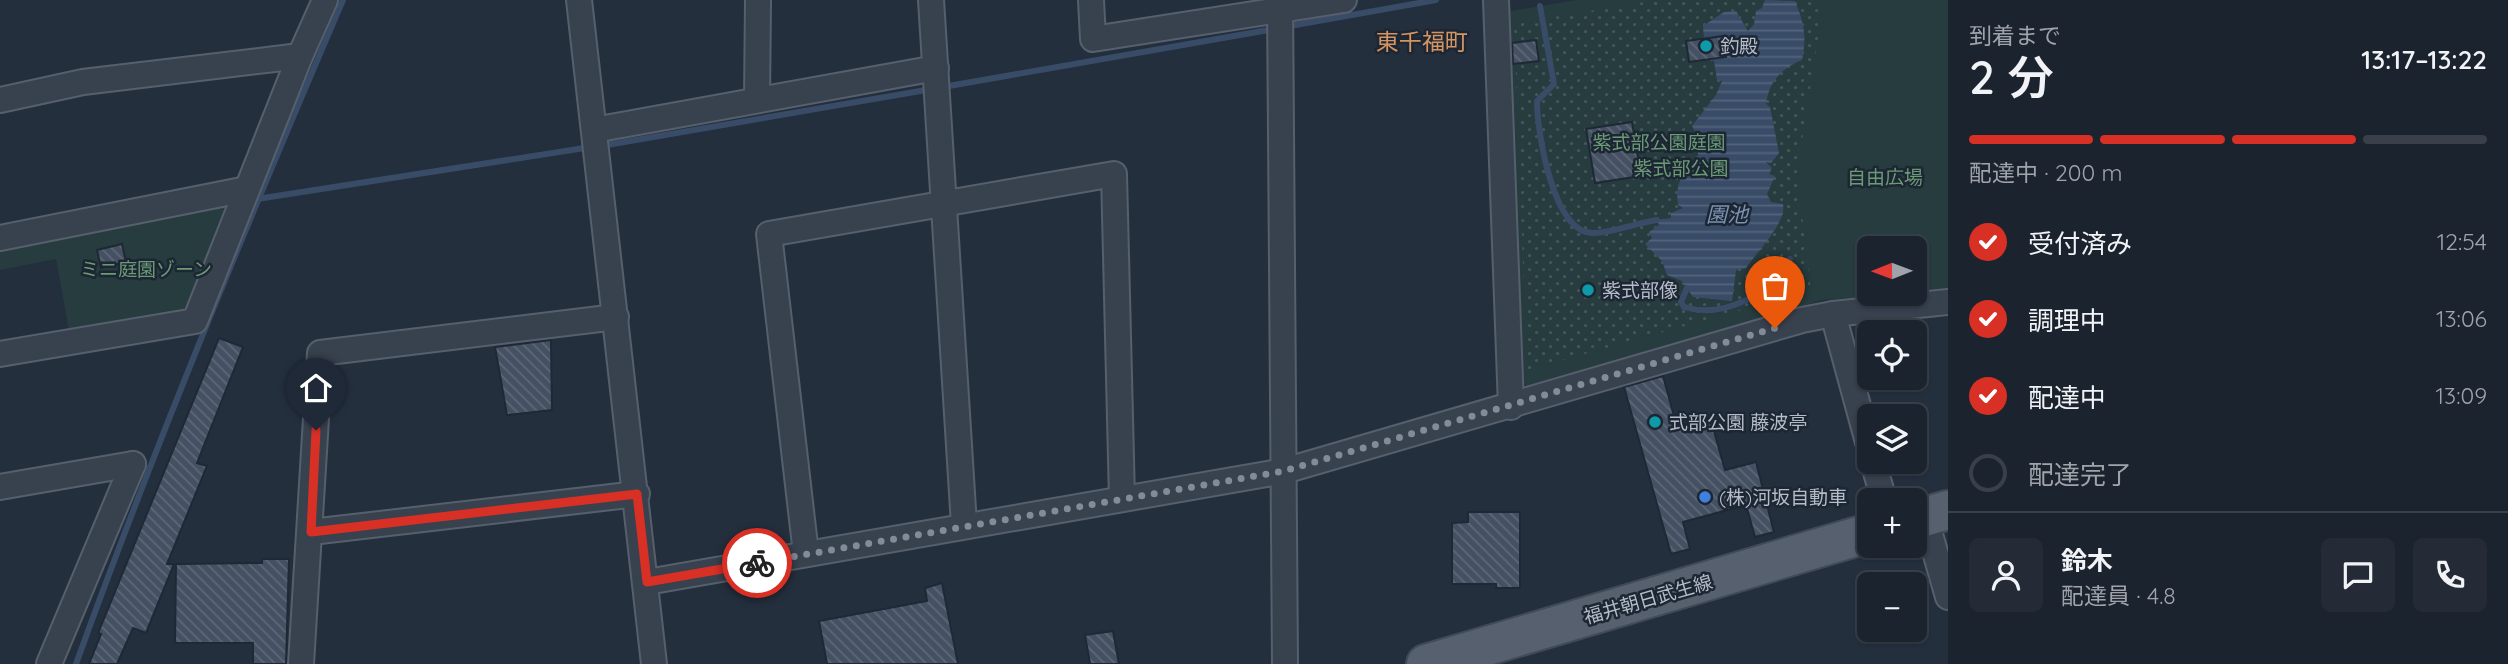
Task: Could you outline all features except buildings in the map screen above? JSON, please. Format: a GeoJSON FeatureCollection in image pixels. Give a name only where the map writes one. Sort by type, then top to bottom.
{"type":"FeatureCollection","features":[{"type":"Feature","properties":{"kind":"main road","name":"福井朝日武生線"},"geometry":{"type":"LineString","coordinates":[[1426,664],[1857,537]]}},
{"type":"Feature","properties":{"kind":"street"},"geometry":{"type":"LineString","coordinates":[[0,354],[195,321],[300,56],[325,0]]}},
{"type":"Feature","properties":{"kind":"street"},"geometry":{"type":"LineString","coordinates":[[579,0],[647,582],[654,664]]}},
{"type":"Feature","properties":{"kind":"street"},"geometry":{"type":"LineString","coordinates":[[757,100],[758,0]]}},
{"type":"Feature","properties":{"kind":"street"},"geometry":{"type":"LineString","coordinates":[[931,0],[964,525]]}},
{"type":"Feature","properties":{"kind":"street"},"geometry":{"type":"LineString","coordinates":[[1091,0],[1093,39],[1280,6],[1344,0]]}},
{"type":"Feature","properties":{"kind":"street"},"geometry":{"type":"LineString","coordinates":[[1496,0],[1511,407]]}},
{"type":"Feature","properties":{"kind":"street"},"geometry":{"type":"LineString","coordinates":[[1280,6],[1285,664]]}},
{"type":"Feature","properties":{"kind":"street"},"geometry":{"type":"LineString","coordinates":[[0,100],[83,82],[300,56]]}},
{"type":"Feature","properties":{"kind":"street"},"geometry":{"type":"LineString","coordinates":[[594,130],[936,68]]}},
{"type":"Feature","properties":{"kind":"street"},"geometry":{"type":"LineString","coordinates":[[806,554],[769,234],[1114,174],[1122,499]]}},
{"type":"Feature","properties":{"kind":"street"},"geometry":{"type":"LineString","coordinates":[[0,238],[247,189]]}},
{"type":"Feature","properties":{"kind":"street"},"geometry":{"type":"LineString","coordinates":[[647,582],[1284,471],[1511,407],[1801,320],[1948,302]]}},
{"type":"Feature","properties":{"kind":"street"},"geometry":{"type":"LineString","coordinates":[[1833,314],[1858,404]]}},
{"type":"Feature","properties":{"kind":"street"},"geometry":{"type":"LineString","coordinates":[[301,664],[320,353],[616,317]]}},
{"type":"Feature","properties":{"kind":"street"},"geometry":{"type":"LineString","coordinates":[[0,487],[133,464],[49,664]]}},
{"type":"Feature","properties":{"kind":"street"},"geometry":{"type":"LineString","coordinates":[[311,532],[637,494]]}},
{"type":"Feature","properties":{"kind":"street"},"geometry":{"type":"LineString","coordinates":[[1929,516],[1948,597]]}},
{"type":"Feature","properties":{"kind":"green space","name":"紫式部公園庭園"},"geometry":{"type":"Polygon","coordinates":[[[1577,0],[1948,0],[1948,290],[1927,292],[1927,236],[1857,236],[1857,297],[1822,300],[1531,389],[1520,381],[1505,12],[1577,0]]]}},
{"type":"Feature","properties":{"kind":"green space","name":"紫式部公園庭園"},"geometry":{"type":"Polygon","coordinates":[[[1658,0],[1818,0],[1821,19],[1797,172],[1811,291],[1527,370],[1514,23],[1658,0]]]}},
{"type":"Feature","properties":{"kind":"green space","name":"ミニ庭園ゾーン"},"geometry":{"type":"Polygon","coordinates":[[[223,198],[230,205],[190,303],[176,318],[70,336],[56,259],[0,270],[0,245],[223,198]]]}},
{"type":"Feature","properties":{"kind":"water","name":"園池"},"geometry":{"type":"Polygon","coordinates":[[[1765,0],[1795,1],[1804,37],[1802,60],[1788,67],[1773,82],[1766,104],[1770,107],[1779,153],[1771,163],[1766,162],[1772,168],[1769,174],[1775,176],[1767,194],[1771,202],[1783,204],[1783,211],[1776,228],[1746,268],[1736,270],[1732,301],[1693,297],[1682,281],[1667,275],[1662,261],[1645,244],[1652,238],[1649,232],[1659,225],[1657,220],[1671,218],[1671,213],[1683,208],[1678,205],[1677,191],[1683,174],[1698,160],[1698,137],[1692,126],[1716,95],[1722,81],[1717,80],[1714,61],[1710,59],[1726,57],[1724,36],[1704,39],[1703,26],[1724,12],[1736,11],[1748,31],[1754,24],[1756,11],[1762,8],[1765,0]]]}},
{"type":"Feature","properties":{"kind":"waterway"},"geometry":{"type":"LineString","coordinates":[[76,664],[205,330],[343,0]]}},
{"type":"Feature","properties":{"kind":"waterway"},"geometry":{"type":"LineString","coordinates":[[1284,27],[1436,0]]}},
{"type":"Feature","properties":{"kind":"waterway"},"geometry":{"type":"LineString","coordinates":[[1540,6],[1554,84],[1537,101],[1538,115],[1544,156],[1558,200],[1568,217],[1580,229],[1594,233],[1657,220]]}},
{"type":"Feature","properties":{"kind":"waterway"},"geometry":{"type":"LineString","coordinates":[[943,87],[1274,29]]}},
{"type":"Feature","properties":{"kind":"waterway"},"geometry":{"type":"LineString","coordinates":[[601,146],[932,89]]}},
{"type":"Feature","properties":{"kind":"waterway"},"geometry":{"type":"LineString","coordinates":[[257,199],[591,147]]}},
{"type":"Feature","properties":{"kind":"waterway"},"geometry":{"type":"LineString","coordinates":[[1687,288],[1681,302],[1684,307],[1699,310],[1730,306],[1759,293],[1782,272],[1790,259]]}},
{"type":"Feature","properties":{"kind":"way so far"},"geometry":{"type":"LineString","coordinates":[[757,563],[1284,471],[1775,328]]}},
{"type":"Feature","properties":{"kind":"place","name":"釣殿"},"geometry":{"type":"Point","coordinates":[1706,46]}},
{"type":"Feature","properties":{"kind":"place","name":"紫式部像"},"geometry":{"type":"Point","coordinates":[1588,290]}},
{"type":"Feature","properties":{"kind":"place","name":"式部公園 藤波亭"},"geometry":{"type":"Point","coordinates":[1655,422]}},
{"type":"Feature","properties":{"kind":"place","name":"(株)河坂自動車"},"geometry":{"type":"Point","coordinates":[1705,497]}},
{"type":"Feature","properties":{"kind":"district","name":"東千福町"},"geometry":{"type":"Point","coordinates":[1422,42]}},
{"type":"Feature","properties":{"kind":"route"},"geometry":{"type":"LineString","coordinates":[[316,430],[311,532],[637,494],[647,582],[757,563]]}},
{"type":"Feature","properties":{"kind":"park label","name":"紫式部公園"},"geometry":{"type":"Point","coordinates":[1681,168]}},
{"type":"Feature","properties":{"kind":"park label","name":"自由広場"},"geometry":{"type":"Point","coordinates":[1885,177]}}]}
